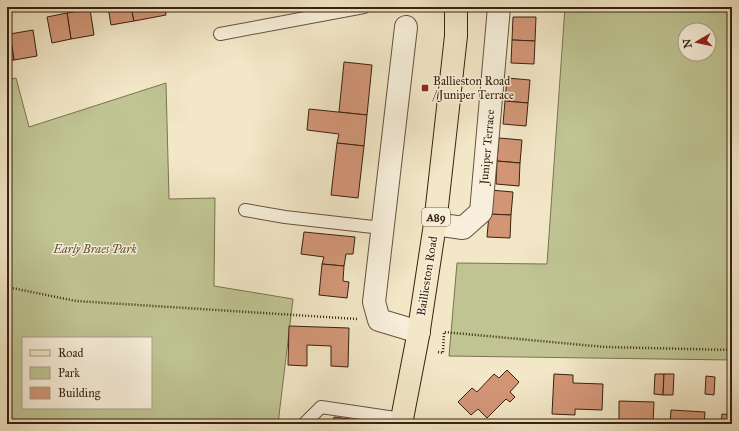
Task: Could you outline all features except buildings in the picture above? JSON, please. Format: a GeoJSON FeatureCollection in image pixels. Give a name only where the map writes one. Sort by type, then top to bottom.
{"type":"FeatureCollection","features":[{"type":"Feature","properties":{"kind":"main road","name":"Baillieston Road"},"geometry":{"type":"LineString","coordinates":[[401,422],[417,340],[436,224],[456,36],[456,7]]}},
{"type":"Feature","properties":{"kind":"street","name":"Juniper Terrace"},"geometry":{"type":"LineString","coordinates":[[436,224],[463,228],[481,212],[499,7]]}},
{"type":"Feature","properties":{"kind":"street"},"geometry":{"type":"LineString","coordinates":[[406,27],[374,302],[380,320],[417,340]]}},
{"type":"Feature","properties":{"kind":"lane"},"geometry":{"type":"LineString","coordinates":[[220,34],[364,7]]}},
{"type":"Feature","properties":{"kind":"lane"},"geometry":{"type":"LineString","coordinates":[[246,210],[285,217],[382,228]]}},
{"type":"Feature","properties":{"kind":"lane"},"geometry":{"type":"LineString","coordinates":[[304,424],[321,407],[401,422]]}},
{"type":"Feature","properties":{"kind":"path"},"geometry":{"type":"LineString","coordinates":[[7,287],[76,301],[380,320]]}},
{"type":"Feature","properties":{"kind":"path"},"geometry":{"type":"LineString","coordinates":[[417,340],[442,353],[444,332],[605,347],[732,350]]}},
{"type":"Feature","properties":{"kind":"green space"},"geometry":{"type":"Polygon","coordinates":[[[565,7],[732,7],[732,360],[449,356],[457,263],[547,264],[565,7]]]}},
{"type":"Feature","properties":{"kind":"green space","name":"Early Braes Park"},"geometry":{"type":"Polygon","coordinates":[[[16,78],[29,127],[166,83],[169,199],[215,198],[214,286],[293,299],[278,424],[7,424],[7,80],[16,78]]]}},
{"type":"Feature","properties":{"kind":"place","name":"Ballieston Road / Juniper Terrace"},"geometry":{"type":"Point","coordinates":[425,88]}}]}
